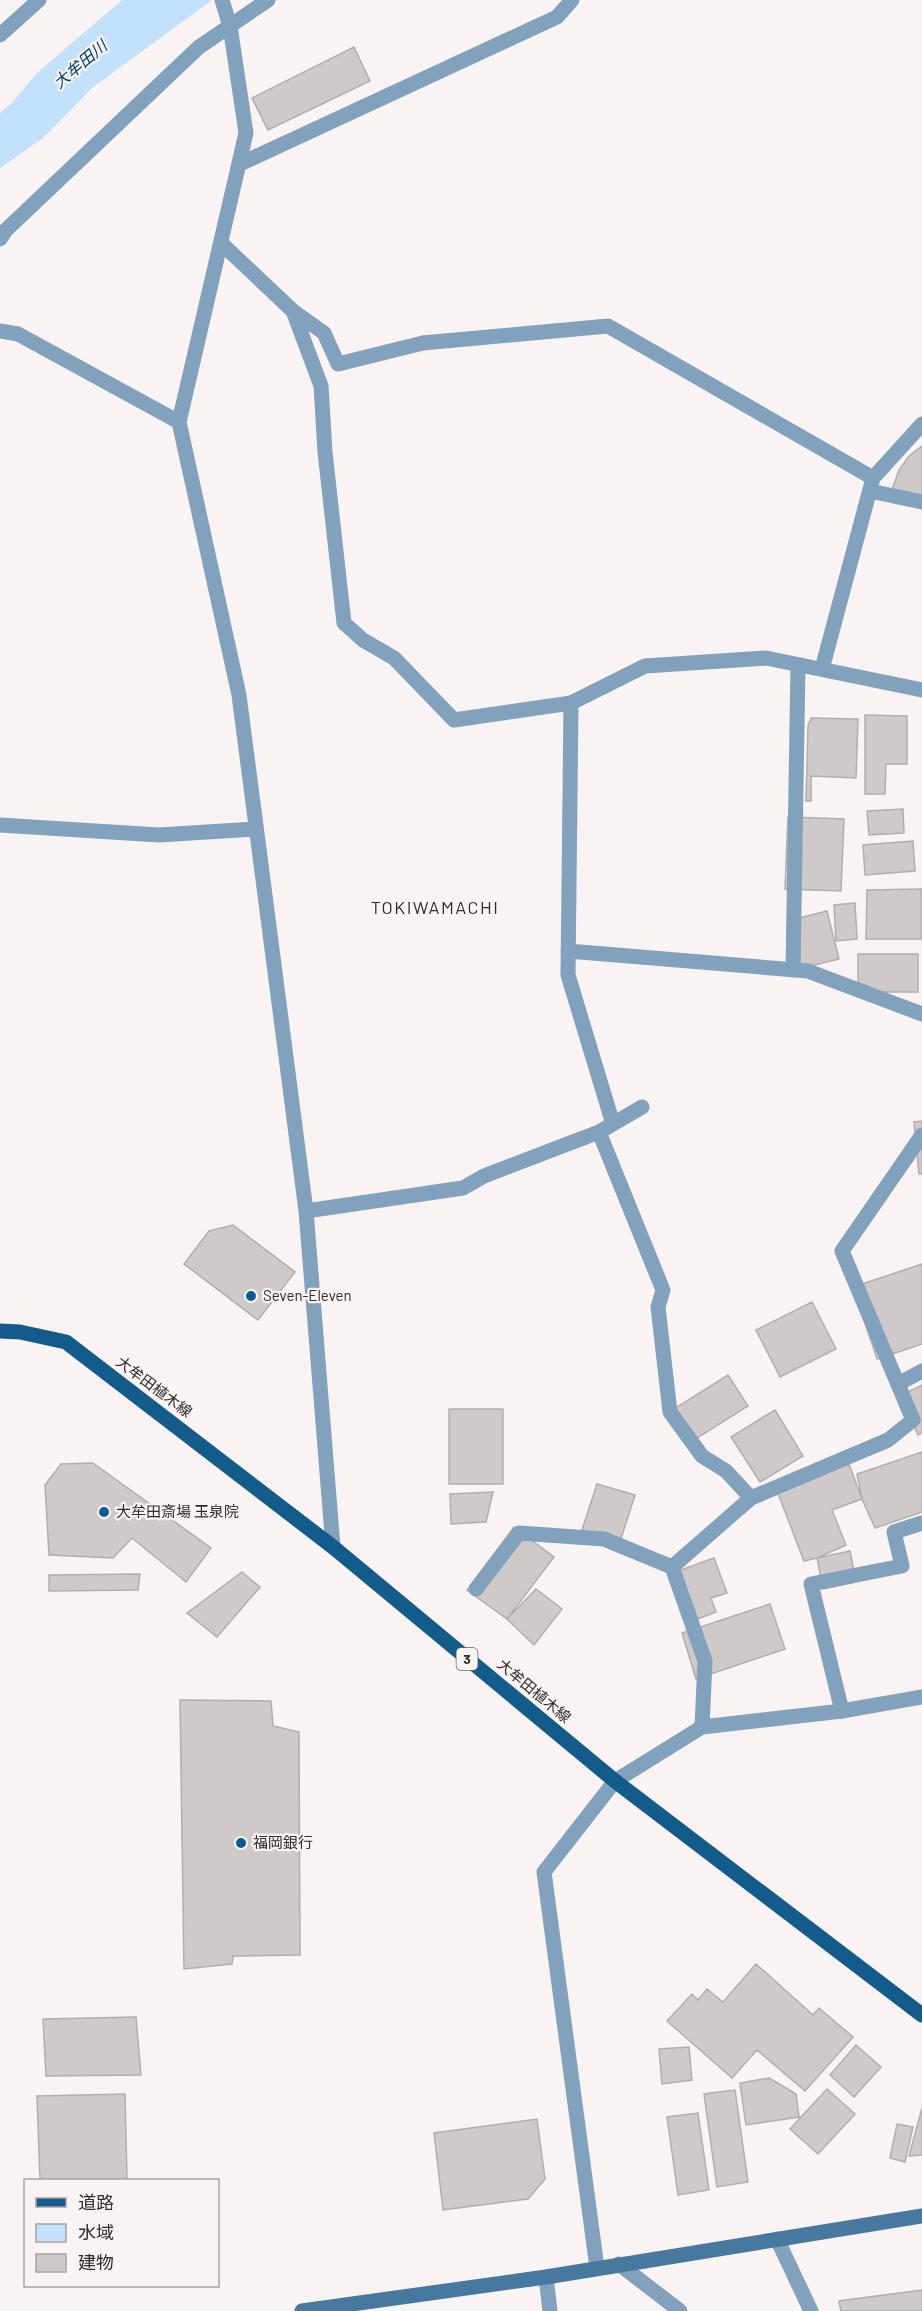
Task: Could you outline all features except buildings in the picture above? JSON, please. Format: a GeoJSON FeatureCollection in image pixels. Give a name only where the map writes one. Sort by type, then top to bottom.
{"type":"FeatureCollection","features":[{"type":"Feature","properties":{"kind":"main road","name":"大牟田植木線"},"geometry":{"type":"LineString","coordinates":[[0,1331],[20,1332],[66,1342],[333,1547],[615,1781],[922,2015]]}},
{"type":"Feature","properties":{"kind":"street"},"geometry":{"type":"LineString","coordinates":[[0,35],[39,0]]}},
{"type":"Feature","properties":{"kind":"street"},"geometry":{"type":"LineString","coordinates":[[0,239],[6,230],[199,47],[268,0]]}},
{"type":"Feature","properties":{"kind":"street"},"geometry":{"type":"LineString","coordinates":[[240,164],[557,17],[572,0]]}},
{"type":"Feature","properties":{"kind":"street"},"geometry":{"type":"LineString","coordinates":[[222,1],[230,26],[246,133],[179,422],[239,695],[306,1211],[333,1547]]}},
{"type":"Feature","properties":{"kind":"street"},"geometry":{"type":"LineString","coordinates":[[221,243],[293,311],[324,333],[338,364],[423,343],[608,326],[871,485],[922,502]]}},
{"type":"Feature","properties":{"kind":"street"},"geometry":{"type":"LineString","coordinates":[[293,311],[321,386],[325,452],[344,623],[363,640],[394,658],[454,720],[571,703],[645,666],[766,658],[922,690]]}},
{"type":"Feature","properties":{"kind":"street"},"geometry":{"type":"LineString","coordinates":[[0,331],[18,334],[179,422]]}},
{"type":"Feature","properties":{"kind":"street"},"geometry":{"type":"LineString","coordinates":[[822,669],[871,485],[922,424]]}},
{"type":"Feature","properties":{"kind":"street"},"geometry":{"type":"LineString","coordinates":[[793,970],[798,664]]}},
{"type":"Feature","properties":{"kind":"street"},"geometry":{"type":"LineString","coordinates":[[571,703],[568,975],[606,1128],[663,1290],[658,1307],[670,1412],[702,1456],[726,1471],[751,1498]]}},
{"type":"Feature","properties":{"kind":"street"},"geometry":{"type":"LineString","coordinates":[[0,825],[159,835],[255,829]]}},
{"type":"Feature","properties":{"kind":"street"},"geometry":{"type":"LineString","coordinates":[[567,951],[807,971],[922,1014]]}},
{"type":"Feature","properties":{"kind":"street"},"geometry":{"type":"LineString","coordinates":[[306,1211],[463,1188],[484,1176],[606,1128],[642,1107]]}},
{"type":"Feature","properties":{"kind":"street"},"geometry":{"type":"LineString","coordinates":[[672,1567],[751,1498],[888,1440],[918,1420],[898,1384],[842,1251],[922,1135]]}},
{"type":"Feature","properties":{"kind":"street"},"geometry":{"type":"LineString","coordinates":[[898,1384],[922,1371]]}},
{"type":"Feature","properties":{"kind":"street"},"geometry":{"type":"LineString","coordinates":[[842,1711],[811,1584],[902,1566],[894,1532],[922,1522]]}},
{"type":"Feature","properties":{"kind":"street"},"geometry":{"type":"LineString","coordinates":[[476,1589],[519,1533],[604,1539],[672,1567],[705,1661],[702,1727]]}},
{"type":"Feature","properties":{"kind":"street"},"geometry":{"type":"LineString","coordinates":[[597,2268],[544,1872],[615,1781],[702,1727],[842,1711],[922,1697]]}},
{"type":"Feature","properties":{"kind":"street"},"geometry":{"type":"LineString","coordinates":[[302,2311],[546,2277],[922,2216]]}},
{"type":"Feature","properties":{"kind":"street"},"geometry":{"type":"LineString","coordinates":[[777,2239],[811,2311]]}},
{"type":"Feature","properties":{"kind":"street"},"geometry":{"type":"LineString","coordinates":[[619,2264],[680,2311]]}},
{"type":"Feature","properties":{"kind":"street"},"geometry":{"type":"LineString","coordinates":[[546,2277],[550,2311]]}},
{"type":"Feature","properties":{"kind":"water","name":"大牟田川"},"geometry":{"type":"Polygon","coordinates":[[[122,0],[212,0],[92,88],[43,138],[0,168],[0,113],[11,104],[37,73],[122,0]]]}},
{"type":"Feature","properties":{"kind":"place","name":"Seven-Eleven"},"geometry":{"type":"Point","coordinates":[251,1296]}},
{"type":"Feature","properties":{"kind":"place","name":"大牟田斎場 玉泉院"},"geometry":{"type":"Point","coordinates":[104,1512]}},
{"type":"Feature","properties":{"kind":"place","name":"福岡銀行"},"geometry":{"type":"Point","coordinates":[241,1843]}},
{"type":"Feature","properties":{"kind":"district","name":"TOKIWAMACHI"},"geometry":{"type":"Point","coordinates":[435,908]}}]}
